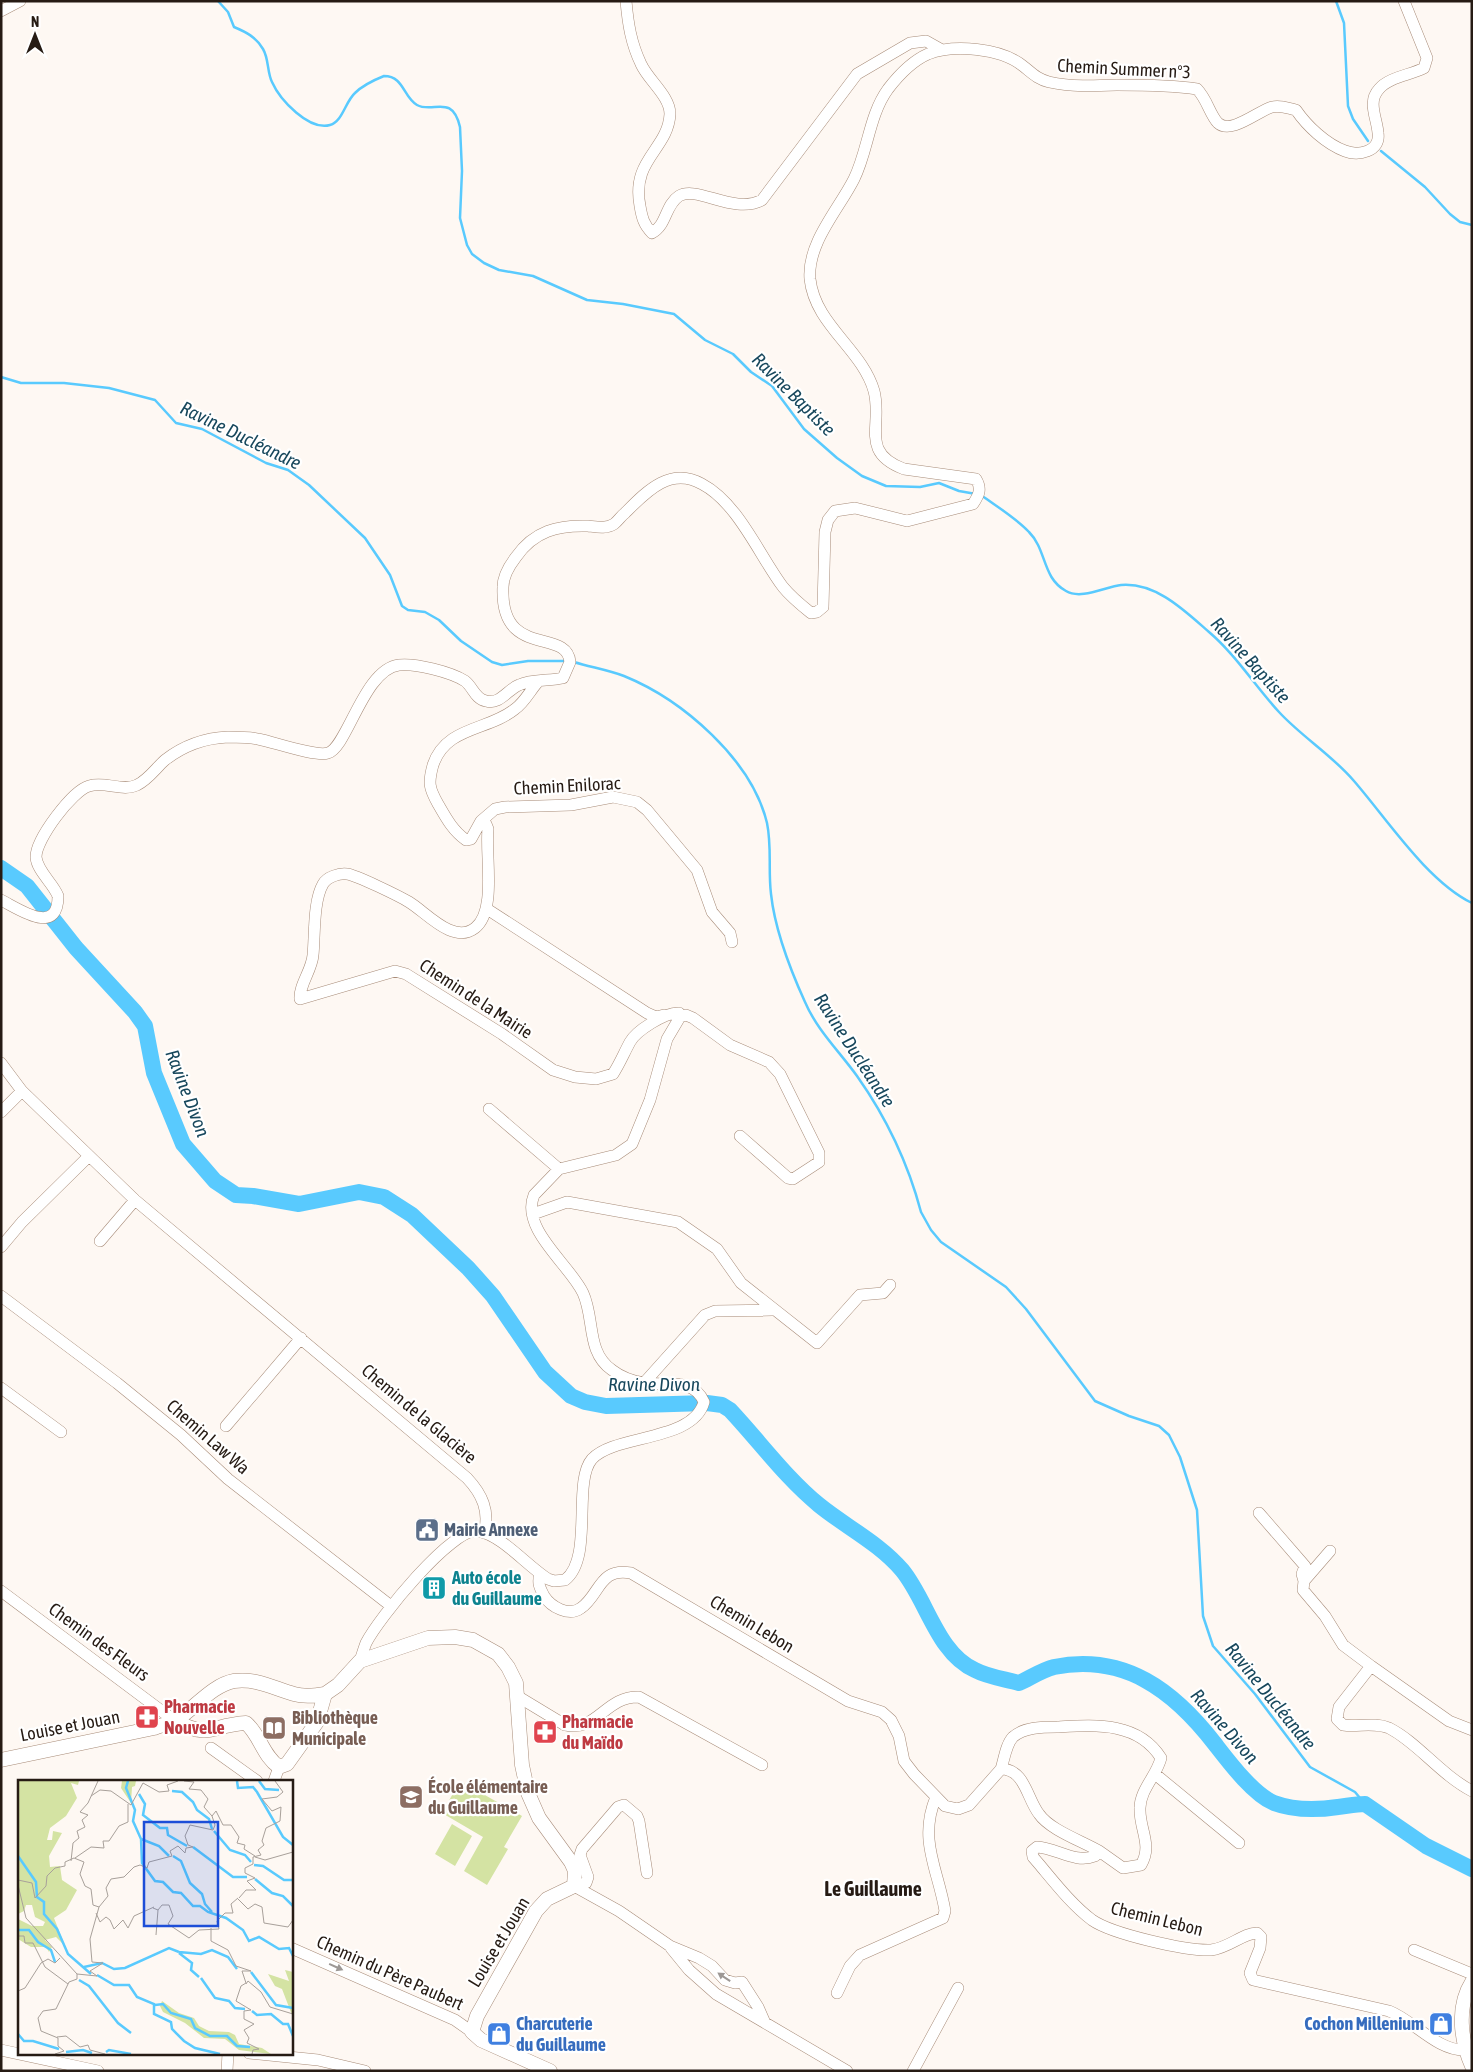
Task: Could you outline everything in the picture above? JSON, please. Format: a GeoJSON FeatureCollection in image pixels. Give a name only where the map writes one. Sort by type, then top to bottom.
{"type":"FeatureCollection","features":[{"type":"Feature","properties":{"kind":"main road"},"geometry":{"type":"LineString","coordinates":[[175,1721],[195,1731],[207,1732],[246,1723],[253,1729],[258,1742],[279,1767],[287,1764],[317,1722],[325,1694],[338,1685],[360,1661],[428,1638],[455,1637],[473,1640],[498,1654],[508,1667],[516,1683],[522,1765],[528,1793],[539,1818],[571,1862],[575,1871],[574,1886]]}},
{"type":"Feature","properties":{"kind":"main road","name":"Louise et Jouan"},"geometry":{"type":"LineString","coordinates":[[1,1760],[25,1753],[132,1734],[175,1721],[212,1692],[232,1682],[248,1680],[270,1684],[294,1695],[310,1696],[325,1694]]}},
{"type":"Feature","properties":{"kind":"main road","name":"Louise et Jouan"},"geometry":{"type":"LineString","coordinates":[[472,2032],[477,2016],[536,1911],[547,1899],[574,1886]]}},
{"type":"Feature","properties":{"kind":"main road"},"geometry":{"type":"LineString","coordinates":[[1469,2056],[1462,2040],[1463,2014],[1466,1997],[1472,1982]]}},
{"type":"Feature","properties":{"kind":"main road"},"geometry":{"type":"LineString","coordinates":[[472,2032],[481,2040],[550,2071]]}},
{"type":"Feature","properties":{"kind":"street"},"geometry":{"type":"LineString","coordinates":[[1,11],[20,1]]}},
{"type":"Feature","properties":{"kind":"street"},"geometry":{"type":"LineString","coordinates":[[626,1],[629,34],[642,66],[663,97],[670,113],[664,136],[644,165],[637,189],[645,227],[652,233],[660,229],[671,206],[679,196],[689,194],[741,206],[753,205],[762,200],[857,74],[910,43],[926,41],[942,50]]}},
{"type":"Feature","properties":{"kind":"street","name":"Chemin Summer n°3"},"geometry":{"type":"LineString","coordinates":[[1,900],[38,918],[45,918],[55,911],[58,896],[39,867],[36,857],[38,847],[52,821],[80,790],[89,786],[109,784],[128,788],[138,785],[167,759],[186,747],[214,739],[258,738],[316,754],[329,754],[338,746],[350,719],[382,673],[398,665],[415,665],[457,678],[466,682],[477,696],[486,702],[494,702],[520,684],[564,678],[568,672],[570,658],[563,648],[551,642],[525,636],[514,630],[503,605],[503,585],[508,568],[522,549],[543,532],[562,527],[603,527],[614,524],[652,486],[670,480],[688,478],[714,491],[729,506],[784,588],[811,613],[817,612],[823,607],[825,532],[828,520],[836,511],[855,508],[907,521],[973,504],[979,494],[980,486],[976,479],[904,469],[893,465],[881,455],[874,442],[874,393],[866,372],[822,314],[814,295],[810,278],[811,263],[819,241],[855,178],[869,132],[887,90],[912,63],[942,50],[959,48],[1000,55],[1022,65],[1031,75],[1047,82],[1075,87],[1134,85],[1197,89],[1206,98],[1218,123],[1224,126],[1233,126],[1271,108],[1281,106],[1296,110],[1304,122],[1330,143],[1358,154],[1368,152],[1379,134],[1372,111],[1378,90],[1385,84],[1424,68],[1427,58],[1404,1]]}},
{"type":"Feature","properties":{"kind":"street"},"geometry":{"type":"LineString","coordinates":[[537,682],[516,709],[502,718],[450,739],[436,757],[429,780],[430,789],[456,834],[466,840],[471,839],[481,821],[486,824],[488,829],[487,909],[647,1013],[656,1017],[679,1013],[680,1017]]}},
{"type":"Feature","properties":{"kind":"street","name":"Chemin Enilorac"},"geometry":{"type":"LineString","coordinates":[[481,821],[495,809],[505,807],[571,805],[613,797],[637,802],[647,810],[697,870],[712,912],[730,933],[732,942]]}},
{"type":"Feature","properties":{"kind":"street","name":"Chemin de la Mairie"},"geometry":{"type":"LineString","coordinates":[[487,909],[476,928],[467,932],[457,933],[432,921],[406,900],[347,874],[331,877],[323,883],[320,894],[313,956],[308,976],[300,993],[300,999],[395,971],[406,974],[502,1034],[553,1070],[575,1077],[596,1078],[613,1074],[624,1058],[630,1042],[638,1032],[664,1015]]}},
{"type":"Feature","properties":{"kind":"street"},"geometry":{"type":"LineString","coordinates":[[360,1661],[366,1642],[391,1606],[431,1561],[456,1539],[468,1532],[484,1533],[515,1553],[540,1574],[560,1582],[568,1578],[580,1547],[586,1472],[591,1460],[602,1452],[618,1445],[660,1436],[698,1415],[704,1402],[698,1392],[686,1385],[644,1383],[622,1376],[602,1361],[593,1342],[584,1294],[538,1230],[533,1214],[534,1195],[559,1169],[616,1155],[632,1144],[650,1100],[667,1039],[680,1017],[686,1015],[693,1018],[730,1045],[769,1062],[780,1074],[819,1153],[819,1162],[793,1179],[788,1178],[740,1136]]}},
{"type":"Feature","properties":{"kind":"street","name":"Chemin de la Glacière"},"geometry":{"type":"LineString","coordinates":[[1,1063],[22,1091],[136,1200],[467,1478],[481,1495],[487,1519],[484,1533]]}},
{"type":"Feature","properties":{"kind":"street"},"geometry":{"type":"LineString","coordinates":[[1,1112],[22,1091]]}},
{"type":"Feature","properties":{"kind":"street"},"geometry":{"type":"LineString","coordinates":[[489,1109],[559,1169]]}},
{"type":"Feature","properties":{"kind":"street"},"geometry":{"type":"LineString","coordinates":[[1,1247],[22,1222],[88,1156]]}},
{"type":"Feature","properties":{"kind":"street"},"geometry":{"type":"LineString","coordinates":[[100,1241],[136,1200]]}},
{"type":"Feature","properties":{"kind":"street"},"geometry":{"type":"LineString","coordinates":[[533,1214],[568,1202],[678,1222],[717,1249],[742,1283],[772,1310],[817,1343],[860,1295],[883,1293],[890,1284]]}},
{"type":"Feature","properties":{"kind":"street","name":"Chemin Law Wa"},"geometry":{"type":"LineString","coordinates":[[1,1296],[117,1383],[181,1436],[228,1479],[391,1606]]}},
{"type":"Feature","properties":{"kind":"street"},"geometry":{"type":"LineString","coordinates":[[644,1383],[705,1315],[715,1311],[772,1310]]}},
{"type":"Feature","properties":{"kind":"street"},"geometry":{"type":"LineString","coordinates":[[226,1426],[301,1338]]}},
{"type":"Feature","properties":{"kind":"street"},"geometry":{"type":"LineString","coordinates":[[1,1388],[61,1432]]}},
{"type":"Feature","properties":{"kind":"street"},"geometry":{"type":"LineString","coordinates":[[1259,1513],[1304,1566],[1302,1574],[1303,1590],[1325,1616],[1343,1645],[1449,1721],[1472,1730]]}},
{"type":"Feature","properties":{"kind":"street"},"geometry":{"type":"LineString","coordinates":[[1304,1582],[1330,1551]]}},
{"type":"Feature","properties":{"kind":"street","name":"Chemin Lebon"},"geometry":{"type":"LineString","coordinates":[[540,1574],[540,1588],[548,1601],[553,1606],[568,1611],[582,1608],[608,1576],[617,1572],[631,1573],[848,1701],[882,1712],[891,1720],[898,1736],[904,1761],[945,1806],[958,1809],[969,1805],[1001,1769]]}},
{"type":"Feature","properties":{"kind":"street","name":"Chemin des Fleurs"},"geometry":{"type":"LineString","coordinates":[[1,1591],[175,1721]]}},
{"type":"Feature","properties":{"kind":"street"},"geometry":{"type":"LineString","coordinates":[[1371,1666],[1339,1707],[1337,1719],[1343,1725],[1372,1725],[1388,1728],[1451,1778],[1472,1791]]}},
{"type":"Feature","properties":{"kind":"street"},"geometry":{"type":"LineString","coordinates":[[517,1696],[566,1725],[574,1727],[584,1726],[620,1699],[639,1697],[762,1765]]}},
{"type":"Feature","properties":{"kind":"street"},"geometry":{"type":"LineString","coordinates":[[1104,1724],[1132,1734],[1156,1749],[1161,1758],[1155,1774],[1143,1795],[1140,1808],[1147,1856],[1141,1864],[1123,1868],[1099,1851],[1052,1826],[1039,1815],[1019,1777],[1010,1769],[1001,1769],[1012,1738],[1025,1730],[1041,1727],[1104,1724]]}},
{"type":"Feature","properties":{"kind":"street"},"geometry":{"type":"LineString","coordinates":[[211,1748],[257,1780]]}},
{"type":"Feature","properties":{"kind":"street"},"geometry":{"type":"LineString","coordinates":[[274,1780],[279,1767]]}},
{"type":"Feature","properties":{"kind":"street"},"geometry":{"type":"LineString","coordinates":[[1155,1774],[1239,1843]]}},
{"type":"Feature","properties":{"kind":"street"},"geometry":{"type":"LineString","coordinates":[[837,1993],[850,1966],[860,1955],[943,1918],[945,1911],[930,1854],[927,1830],[929,1814],[936,1797]]}},
{"type":"Feature","properties":{"kind":"street"},"geometry":{"type":"LineString","coordinates":[[574,1886],[586,1883],[588,1877],[580,1855],[582,1849],[618,1807],[624,1806],[637,1816],[647,1873]]}},
{"type":"Feature","properties":{"kind":"street","name":"Chemin Lebon"},"geometry":{"type":"LineString","coordinates":[[1099,1851],[1096,1856],[1078,1859],[1050,1847],[1037,1847],[1032,1851],[1033,1857],[1039,1864],[1080,1910],[1094,1921],[1109,1928],[1157,1941],[1209,1950],[1234,1944],[1249,1934],[1257,1933],[1262,1937],[1260,1948],[1250,1973],[1253,1980],[1389,2011],[1400,2015],[1441,2043],[1469,2056]]}},
{"type":"Feature","properties":{"kind":"street"},"geometry":{"type":"LineString","coordinates":[[574,1886],[619,1911],[670,1946],[699,1958],[712,1966],[725,1980],[735,1984],[742,1982],[758,2007],[765,2023]]}},
{"type":"Feature","properties":{"kind":"street"},"geometry":{"type":"LineString","coordinates":[[670,1946],[690,1970],[716,1994],[765,2023],[831,2067],[847,2071]]}},
{"type":"Feature","properties":{"kind":"street","name":"Chemin du Père Paubert"},"geometry":{"type":"LineString","coordinates":[[292,1948],[455,2020],[472,2032]]}},
{"type":"Feature","properties":{"kind":"street"},"geometry":{"type":"LineString","coordinates":[[1414,1950],[1472,1974]]}},
{"type":"Feature","properties":{"kind":"street"},"geometry":{"type":"LineString","coordinates":[[913,2071],[958,1988]]}},
{"type":"Feature","properties":{"kind":"street"},"geometry":{"type":"LineString","coordinates":[[1,2050],[18,2054]]}},
{"type":"Feature","properties":{"kind":"street"},"geometry":{"type":"LineString","coordinates":[[19,2054],[98,2071]]}},
{"type":"Feature","properties":{"kind":"street"},"geometry":{"type":"LineString","coordinates":[[227,2071],[228,2054]]}},
{"type":"Feature","properties":{"kind":"street"},"geometry":{"type":"LineString","coordinates":[[259,2054],[318,2060],[365,2071]]}},
{"type":"Feature","properties":{"kind":"green space"},"geometry":{"type":"Polygon","coordinates":[[[460,1781],[522,1816],[504,1847],[508,1849],[487,1885],[464,1871],[483,1837],[442,1813],[460,1781]]]}},
{"type":"Feature","properties":{"kind":"green space"},"geometry":{"type":"Polygon","coordinates":[[[452,1824],[472,1836],[455,1866],[435,1854],[452,1824]]]}},
{"type":"Feature","properties":{"kind":"waterway","name":"Ravine Baptiste"},"geometry":{"type":"LineString","coordinates":[[218,1],[228,12],[234,27],[250,35],[263,49],[270,78],[281,97],[296,112],[313,123],[322,126],[334,123],[338,120],[355,93],[365,85],[384,76],[396,79],[417,105],[423,107],[447,107],[452,110],[457,117],[460,127],[462,171],[460,218],[467,245],[472,254],[484,263],[499,270],[533,276],[587,300],[623,304],[674,314],[705,340],[733,354],[751,372],[772,386],[804,429],[837,458],[862,476],[886,486],[920,487],[939,483],[959,491],[976,494]]}},
{"type":"Feature","properties":{"kind":"waterway"},"geometry":{"type":"LineString","coordinates":[[1336,1],[1344,23],[1348,106],[1353,119],[1368,141]]}},
{"type":"Feature","properties":{"kind":"waterway"},"geometry":{"type":"LineString","coordinates":[[1381,151],[1425,187],[1450,214],[1460,222],[1472,225]]}},
{"type":"Feature","properties":{"kind":"waterway","name":"Ravine Ducléandre"},"geometry":{"type":"LineString","coordinates":[[1,377],[21,383],[64,383],[109,388],[155,400],[176,423],[202,429],[266,463],[288,470],[309,485],[365,538],[390,575],[402,606],[408,610],[425,612],[439,620],[461,641],[492,662],[502,665],[528,661],[566,661]]}},
{"type":"Feature","properties":{"kind":"waterway","name":"Ravine Baptiste"},"geometry":{"type":"LineString","coordinates":[[981,495],[1012,517],[1029,532],[1035,539],[1053,579],[1066,591],[1086,594],[1121,585],[1134,585],[1158,593],[1190,615],[1219,641],[1288,721],[1345,772],[1424,865],[1455,893],[1472,903]]}},
{"type":"Feature","properties":{"kind":"waterway","name":"Ravine Ducléandre"},"geometry":{"type":"LineString","coordinates":[[574,662],[624,676],[669,700],[712,735],[731,755],[747,777],[759,800],[767,823],[773,908],[784,950],[794,976],[816,1022],[857,1076],[887,1124],[910,1176],[921,1212],[931,1230],[941,1242],[1006,1287],[1026,1309],[1095,1401],[1129,1416],[1159,1426],[1169,1435],[1180,1457],[1197,1510],[1203,1616],[1213,1646],[1255,1694],[1310,1767],[1355,1792],[1365,1804]]}},
{"type":"Feature","properties":{"kind":"waterway","name":"Ravine Divon"},"geometry":{"type":"LineString","coordinates":[[1,868],[27,886],[76,948],[135,1012],[145,1026],[154,1073],[183,1144],[215,1181],[236,1195],[299,1204],[359,1192],[384,1197],[412,1215],[468,1268],[493,1296],[545,1372],[571,1396],[585,1402],[606,1406],[707,1403],[722,1405],[730,1410],[807,1494],[829,1513],[893,1560],[911,1582],[942,1639],[962,1662],[985,1674],[1019,1683],[1050,1668],[1080,1664],[1103,1666],[1125,1671],[1146,1680],[1183,1708],[1242,1777],[1266,1799],[1281,1805],[1306,1809],[1365,1804],[1426,1846],[1472,1869]]}},
{"type":"Feature","properties":{"kind":"place","name":"Mairie Annexe"},"geometry":{"type":"Point","coordinates":[427,1530]}},
{"type":"Feature","properties":{"kind":"place","name":"Auto école du Guillaume"},"geometry":{"type":"Point","coordinates":[434,1588]}},
{"type":"Feature","properties":{"kind":"place","name":"Pharmacie Nouvelle"},"geometry":{"type":"Point","coordinates":[147,1717]}},
{"type":"Feature","properties":{"kind":"place","name":"Bibliothèque Municipale"},"geometry":{"type":"Point","coordinates":[274,1728]}},
{"type":"Feature","properties":{"kind":"place","name":"Pharmacie du Maïdo"},"geometry":{"type":"Point","coordinates":[545,1732]}},
{"type":"Feature","properties":{"kind":"place","name":"École élémentaire du Guillaume"},"geometry":{"type":"Point","coordinates":[411,1797]}},
{"type":"Feature","properties":{"kind":"place","name":"Cochon Millenium"},"geometry":{"type":"Point","coordinates":[1441,2024]}},
{"type":"Feature","properties":{"kind":"place","name":"Charcuterie du Guillaume"},"geometry":{"type":"Point","coordinates":[499,2034]}},
{"type":"Feature","properties":{"kind":"district","name":"Le Guillaume"},"geometry":{"type":"Point","coordinates":[873,1889]}}]}
